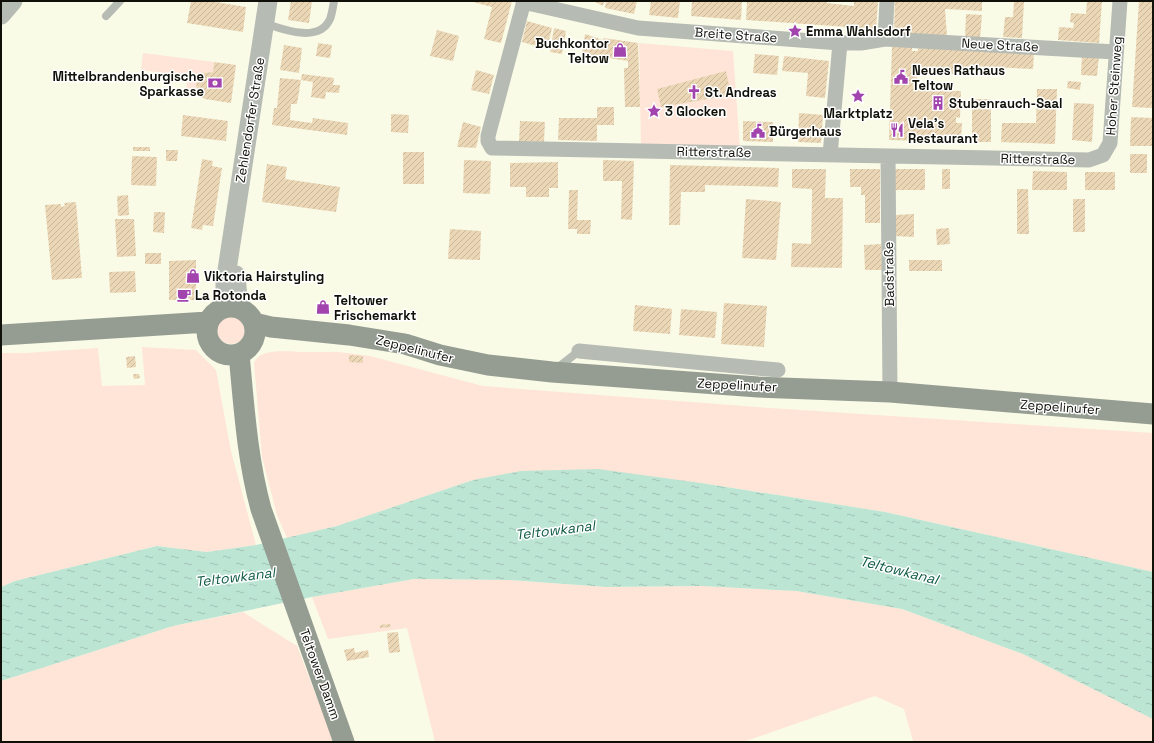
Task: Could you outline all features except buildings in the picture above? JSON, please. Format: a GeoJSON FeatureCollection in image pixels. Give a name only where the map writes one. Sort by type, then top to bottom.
{"type":"FeatureCollection","features":[{"type":"Feature","properties":{"kind":"main road"},"geometry":{"type":"LineString","coordinates":[[232,308],[245,311],[243,343],[214,348],[208,330],[212,316],[232,308]]}},
{"type":"Feature","properties":{"kind":"main road"},"geometry":{"type":"LineString","coordinates":[[1,335],[80,329],[208,330]]}},
{"type":"Feature","properties":{"kind":"main road","name":"Zeppelinufer"},"geometry":{"type":"LineString","coordinates":[[243,343],[324,333],[405,344],[440,355],[488,365],[552,372],[758,386],[890,392],[1153,414]]}},
{"type":"Feature","properties":{"kind":"main road","name":"Teltower Damm"},"geometry":{"type":"LineString","coordinates":[[243,343],[247,440],[254,482],[270,536],[344,742]]}},
{"type":"Feature","properties":{"kind":"street","name":"Zehlendorfer Straße"},"geometry":{"type":"LineString","coordinates":[[232,308],[225,283],[268,1]]}},
{"type":"Feature","properties":{"kind":"street"},"geometry":{"type":"LineString","coordinates":[[574,1],[589,16]]}},
{"type":"Feature","properties":{"kind":"street"},"geometry":{"type":"LineString","coordinates":[[885,39],[887,1]]}},
{"type":"Feature","properties":{"kind":"street","name":"Hoher Steinweg"},"geometry":{"type":"LineString","coordinates":[[1089,160],[1103,155],[1110,143],[1120,1]]}},
{"type":"Feature","properties":{"kind":"street","name":"Breite Straße"},"geometry":{"type":"LineString","coordinates":[[524,2],[638,28],[840,43],[861,43],[885,39]]}},
{"type":"Feature","properties":{"kind":"street","name":"Ritterstraße"},"geometry":{"type":"LineString","coordinates":[[524,2],[488,136],[488,141],[492,148],[1089,160]]}},
{"type":"Feature","properties":{"kind":"street","name":"Neue Straße"},"geometry":{"type":"LineString","coordinates":[[885,39],[1116,52]]}},
{"type":"Feature","properties":{"kind":"street"},"geometry":{"type":"LineString","coordinates":[[830,155],[840,43]]}},
{"type":"Feature","properties":{"kind":"street","name":"Badstraße"},"geometry":{"type":"LineString","coordinates":[[888,156],[890,392]]}},
{"type":"Feature","properties":{"kind":"street","name":"Zeppelinufer"},"geometry":{"type":"LineString","coordinates":[[578,351],[778,370]]}},
{"type":"Feature","properties":{"kind":"lane"},"geometry":{"type":"LineString","coordinates":[[106,16],[120,1]]}},
{"type":"Feature","properties":{"kind":"lane"},"geometry":{"type":"LineString","coordinates":[[264,23],[302,34],[310,33],[326,25],[330,20],[334,1]]}},
{"type":"Feature","properties":{"kind":"lane"},"geometry":{"type":"LineString","coordinates":[[552,372],[578,351]]}},
{"type":"Feature","properties":{"kind":"shaded area"},"geometry":{"type":"Polygon","coordinates":[[[639,43],[733,51],[740,149],[641,147],[639,43]]]}},
{"type":"Feature","properties":{"kind":"shaded area"},"geometry":{"type":"Polygon","coordinates":[[[143,53],[214,62],[213,72],[208,72],[198,78],[196,90],[198,94],[186,89],[188,76],[141,70],[143,53]]]}},
{"type":"Feature","properties":{"kind":"shaded area"},"geometry":{"type":"Polygon","coordinates":[[[231,316],[237,317],[241,320],[244,324],[244,336],[241,340],[237,343],[231,344],[225,343],[221,340],[218,336],[217,330],[218,324],[221,320],[225,317],[231,316]]]}},
{"type":"Feature","properties":{"kind":"shaded area"},"geometry":{"type":"Polygon","coordinates":[[[142,347],[196,350],[216,370],[231,451],[256,545],[207,552],[157,546],[15,581],[1,587],[1,353],[26,353],[98,348],[102,386],[145,385],[142,347]]]}},
{"type":"Feature","properties":{"kind":"shaded area"},"geometry":{"type":"Polygon","coordinates":[[[269,352],[339,352],[370,356],[483,386],[770,408],[1153,433],[1153,572],[885,512],[701,483],[473,480],[337,526],[287,538],[277,515],[262,457],[254,363],[257,358],[269,352]]]}},
{"type":"Feature","properties":{"kind":"shaded area"},"geometry":{"type":"Polygon","coordinates":[[[414,579],[510,580],[606,587],[701,586],[796,591],[902,609],[1023,654],[1153,719],[1153,742],[910,742],[913,741],[904,709],[875,696],[743,742],[435,742],[407,628],[328,639],[312,597],[414,579]]]}},
{"type":"Feature","properties":{"kind":"shaded area"},"geometry":{"type":"Polygon","coordinates":[[[243,612],[297,646],[334,742],[1,742],[1,681],[173,626],[243,612]]]}},
{"type":"Feature","properties":{"kind":"water","name":"Teltowkanal"},"geometry":{"type":"Polygon","coordinates":[[[598,469],[701,483],[885,512],[1153,572],[1153,719],[1023,654],[902,609],[796,591],[701,586],[606,587],[510,580],[414,579],[312,597],[173,626],[1,681],[1,587],[15,581],[157,546],[207,552],[256,545],[337,526],[473,480],[521,471],[598,469]]]}},
{"type":"Feature","properties":{"kind":"place","name":"Emma Wahlsdorf"},"geometry":{"type":"Point","coordinates":[795,31]}},
{"type":"Feature","properties":{"kind":"place","name":"Buchkontor Teltow"},"geometry":{"type":"Point","coordinates":[620,50]}},
{"type":"Feature","properties":{"kind":"place","name":"Neues Rathaus Teltow"},"geometry":{"type":"Point","coordinates":[901,77]}},
{"type":"Feature","properties":{"kind":"place","name":"Mittelbrandenburgische Sparkasse"},"geometry":{"type":"Point","coordinates":[215,83]}},
{"type":"Feature","properties":{"kind":"place","name":"St. Andreas"},"geometry":{"type":"Point","coordinates":[694,92]}},
{"type":"Feature","properties":{"kind":"place","name":"Marktplatz"},"geometry":{"type":"Point","coordinates":[858,96]}},
{"type":"Feature","properties":{"kind":"place","name":"Stubenrauch-Saal"},"geometry":{"type":"Point","coordinates":[938,103]}},
{"type":"Feature","properties":{"kind":"place","name":"3 Glocken"},"geometry":{"type":"Point","coordinates":[654,111]}},
{"type":"Feature","properties":{"kind":"place","name":"Vela's Restaurant"},"geometry":{"type":"Point","coordinates":[897,130]}},
{"type":"Feature","properties":{"kind":"place","name":"Bürgerhaus"},"geometry":{"type":"Point","coordinates":[758,131]}},
{"type":"Feature","properties":{"kind":"place","name":"Viktoria Hairstyling"},"geometry":{"type":"Point","coordinates":[193,276]}},
{"type":"Feature","properties":{"kind":"place","name":"La Rotonda"},"geometry":{"type":"Point","coordinates":[184,295]}},
{"type":"Feature","properties":{"kind":"place","name":"Teltower Frischemarkt"},"geometry":{"type":"Point","coordinates":[323,307]}}]}
